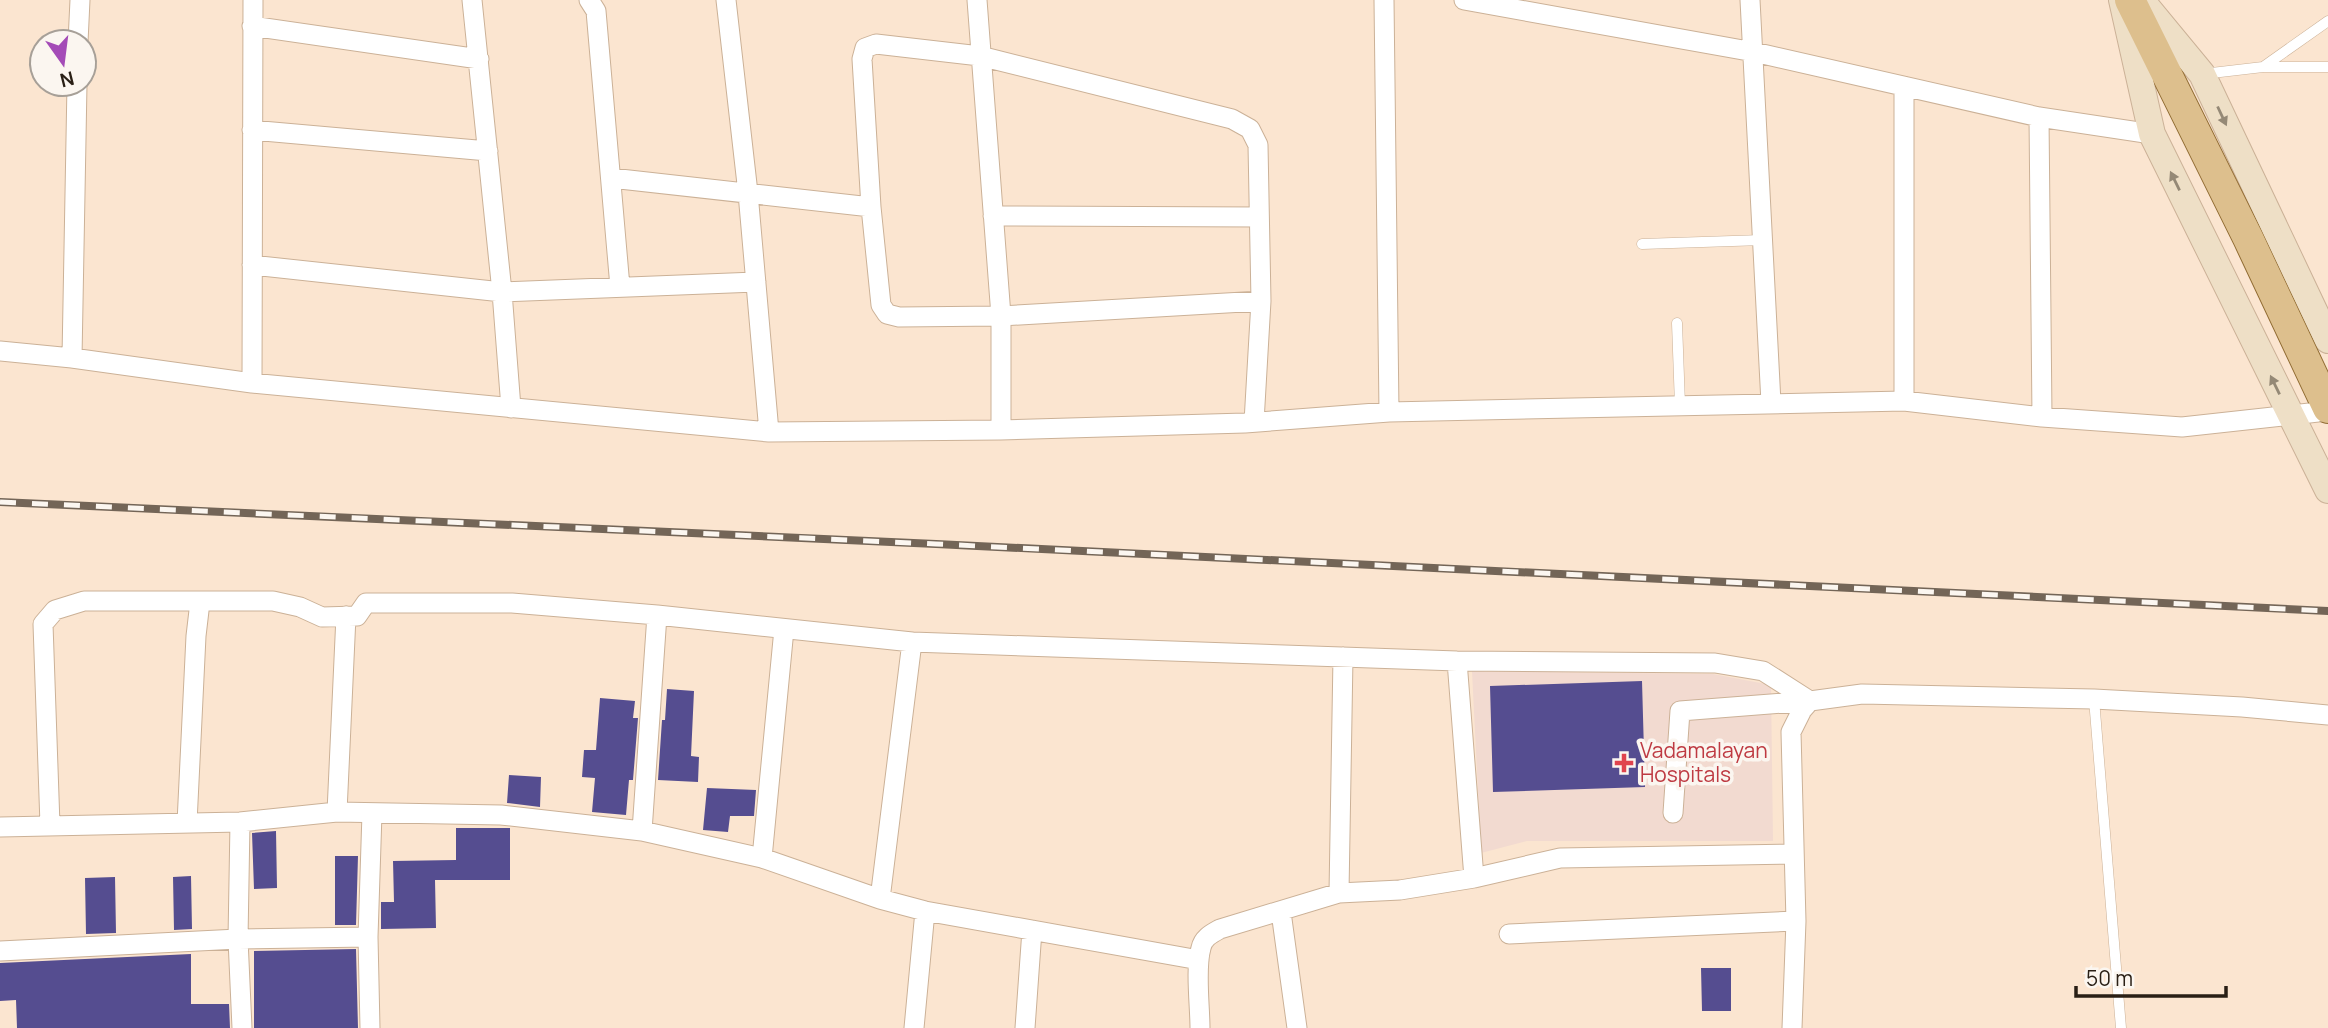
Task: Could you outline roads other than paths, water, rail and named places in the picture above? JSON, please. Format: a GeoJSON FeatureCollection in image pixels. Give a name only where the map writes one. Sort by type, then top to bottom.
{"type":"FeatureCollection","features":[{"type":"Feature","properties":{"kind":"main road"},"geometry":{"type":"LineString","coordinates":[[2130,0],[2248,238],[2328,410]]}},
{"type":"Feature","properties":{"kind":"street"},"geometry":{"type":"LineString","coordinates":[[78,28],[79,0]]}},
{"type":"Feature","properties":{"kind":"street"},"geometry":{"type":"LineString","coordinates":[[252,383],[253,0]]}},
{"type":"Feature","properties":{"kind":"street"},"geometry":{"type":"LineString","coordinates":[[472,0],[511,408]]}},
{"type":"Feature","properties":{"kind":"street"},"geometry":{"type":"LineString","coordinates":[[589,0],[596,11],[620,287]]}},
{"type":"Feature","properties":{"kind":"street"},"geometry":{"type":"LineString","coordinates":[[726,0],[748,193],[769,432]]}},
{"type":"Feature","properties":{"kind":"street"},"geometry":{"type":"LineString","coordinates":[[976,0],[1001,316],[1001,430]]}},
{"type":"Feature","properties":{"kind":"street"},"geometry":{"type":"LineString","coordinates":[[1384,0],[1389,412]]}},
{"type":"Feature","properties":{"kind":"street"},"geometry":{"type":"LineString","coordinates":[[1464,0],[1754,52],[2039,117],[2152,134]]}},
{"type":"Feature","properties":{"kind":"street"},"geometry":{"type":"LineString","coordinates":[[1750,0],[1770,403]]}},
{"type":"Feature","properties":{"kind":"street"},"geometry":{"type":"LineString","coordinates":[[2122,0],[2152,134],[2328,490]]}},
{"type":"Feature","properties":{"kind":"street"},"geometry":{"type":"LineString","coordinates":[[2141,0],[2202,74],[2328,340]]}},
{"type":"Feature","properties":{"kind":"street"},"geometry":{"type":"LineString","coordinates":[[252,26],[479,59]]}},
{"type":"Feature","properties":{"kind":"street"},"geometry":{"type":"LineString","coordinates":[[1254,422],[1261,301],[1258,145],[1250,129],[1231,119],[979,56],[876,44],[865,48],[862,59],[871,207],[881,305],[887,314],[899,317],[1001,316],[1261,301]]}},
{"type":"Feature","properties":{"kind":"street"},"geometry":{"type":"LineString","coordinates":[[1904,86],[1904,401]]}},
{"type":"Feature","properties":{"kind":"street"},"geometry":{"type":"LineString","coordinates":[[72,358],[77,98]]}},
{"type":"Feature","properties":{"kind":"street"},"geometry":{"type":"LineString","coordinates":[[2039,117],[2042,417]]}},
{"type":"Feature","properties":{"kind":"street"},"geometry":{"type":"LineString","coordinates":[[252,130],[488,152]]}},
{"type":"Feature","properties":{"kind":"street"},"geometry":{"type":"LineString","coordinates":[[611,178],[871,207]]}},
{"type":"Feature","properties":{"kind":"street"},"geometry":{"type":"LineString","coordinates":[[993,216],[1259,218]]}},
{"type":"Feature","properties":{"kind":"street"},"geometry":{"type":"LineString","coordinates":[[253,265],[502,292],[756,282]]}},
{"type":"Feature","properties":{"kind":"street"},"geometry":{"type":"LineString","coordinates":[[0,351],[72,358],[252,383],[769,432],[1001,430],[1254,422],[1389,412],[1904,401],[2042,417],[2182,427],[2328,410]]}},
{"type":"Feature","properties":{"kind":"street"},"geometry":{"type":"LineString","coordinates":[[50,825],[43,624],[55,610],[84,601],[274,601],[300,607],[322,617],[357,616],[366,603],[512,603],[657,615],[912,642],[1457,661],[1715,663],[1763,671],[1810,701]]}},
{"type":"Feature","properties":{"kind":"street"},"geometry":{"type":"LineString","coordinates":[[187,823],[200,602]]}},
{"type":"Feature","properties":{"kind":"street"},"geometry":{"type":"LineString","coordinates":[[642,831],[657,615]]}},
{"type":"Feature","properties":{"kind":"street"},"geometry":{"type":"LineString","coordinates":[[337,812],[346,616]]}},
{"type":"Feature","properties":{"kind":"street"},"geometry":{"type":"LineString","coordinates":[[762,858],[784,629]]}},
{"type":"Feature","properties":{"kind":"street"},"geometry":{"type":"LineString","coordinates":[[880,899],[912,642]]}},
{"type":"Feature","properties":{"kind":"street"},"geometry":{"type":"LineString","coordinates":[[1339,893],[1343,657]]}},
{"type":"Feature","properties":{"kind":"street"},"geometry":{"type":"LineString","coordinates":[[1457,661],[1474,878]]}},
{"type":"Feature","properties":{"kind":"street"},"geometry":{"type":"LineString","coordinates":[[1672,813],[1680,711],[1810,701],[1862,694],[2094,699],[2242,707],[2328,715]]}},
{"type":"Feature","properties":{"kind":"street"},"geometry":{"type":"LineString","coordinates":[[1792,1028],[1796,921],[1791,732],[1802,710],[1810,701]]}},
{"type":"Feature","properties":{"kind":"street"},"geometry":{"type":"LineString","coordinates":[[0,827],[240,822],[337,812],[501,815],[642,831],[762,858],[880,899],[925,911],[1199,960]]}},
{"type":"Feature","properties":{"kind":"street"},"geometry":{"type":"LineString","coordinates":[[370,1028],[368,937],[372,813]]}},
{"type":"Feature","properties":{"kind":"street"},"geometry":{"type":"LineString","coordinates":[[240,822],[238,939],[242,1028]]}},
{"type":"Feature","properties":{"kind":"street"},"geometry":{"type":"LineString","coordinates":[[1200,1028],[1199,960],[1201,946],[1209,935],[1220,929],[1339,893],[1401,890],[1474,878],[1560,858],[1794,854]]}},
{"type":"Feature","properties":{"kind":"street"},"geometry":{"type":"LineString","coordinates":[[914,1028],[925,911]]}},
{"type":"Feature","properties":{"kind":"street"},"geometry":{"type":"LineString","coordinates":[[1281,912],[1297,1028]]}},
{"type":"Feature","properties":{"kind":"street"},"geometry":{"type":"LineString","coordinates":[[1509,934],[1796,921]]}},
{"type":"Feature","properties":{"kind":"street"},"geometry":{"type":"LineString","coordinates":[[1025,1028],[1032,930]]}},
{"type":"Feature","properties":{"kind":"street"},"geometry":{"type":"LineString","coordinates":[[0,951],[238,939],[368,937]]}},
{"type":"Feature","properties":{"kind":"lane"},"geometry":{"type":"LineString","coordinates":[[2263,67],[2328,21]]}},
{"type":"Feature","properties":{"kind":"lane"},"geometry":{"type":"LineString","coordinates":[[2202,74],[2263,67],[2328,67]]}},
{"type":"Feature","properties":{"kind":"lane"},"geometry":{"type":"LineString","coordinates":[[1642,244],[1763,240]]}},
{"type":"Feature","properties":{"kind":"lane"},"geometry":{"type":"LineString","coordinates":[[1677,323],[1681,405]]}},
{"type":"Feature","properties":{"kind":"lane"},"geometry":{"type":"LineString","coordinates":[[2094,699],[2121,1028]]}},
{"type":"Feature","properties":{"kind":"railway"},"geometry":{"type":"LineString","coordinates":[[0,502],[2328,611]]}},
{"type":"Feature","properties":{"kind":"place","name":"Vadamalayan Hospitals"},"geometry":{"type":"Point","coordinates":[1624,763]}}]}
